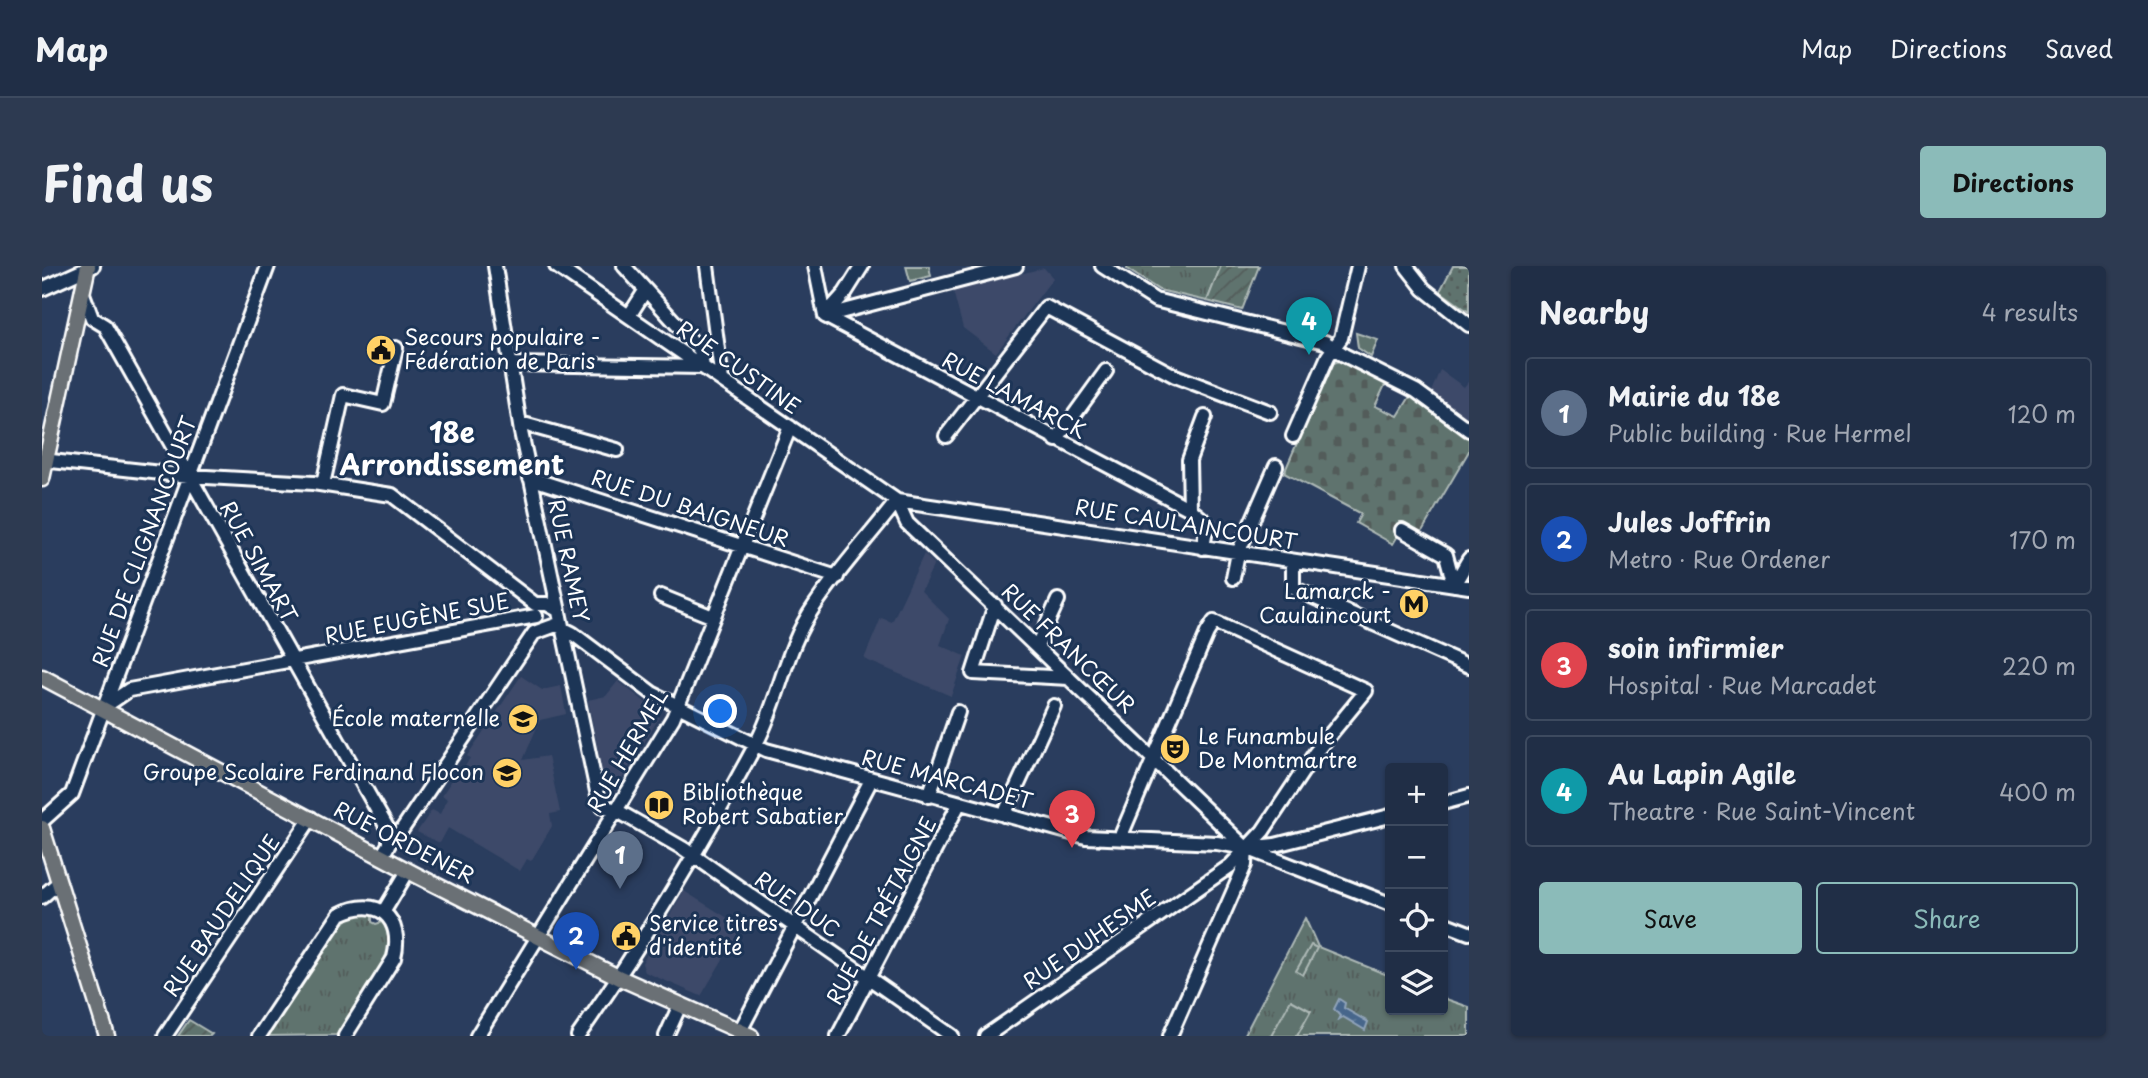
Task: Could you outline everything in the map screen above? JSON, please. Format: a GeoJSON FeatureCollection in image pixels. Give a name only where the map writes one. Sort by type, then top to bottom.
{"type":"FeatureCollection","features":[{"type":"Feature","properties":{"kind":"main road"},"geometry":{"type":"LineString","coordinates":[[42,479],[44,460],[89,266]]}},
{"type":"Feature","properties":{"kind":"main road","name":"RUE ORDENER"},"geometry":{"type":"LineString","coordinates":[[42,677],[408,871],[620,978],[745,1033]]}},
{"type":"Feature","properties":{"kind":"main road"},"geometry":{"type":"LineString","coordinates":[[42,828],[107,1036]]}},
{"type":"Feature","properties":{"kind":"street"},"geometry":{"type":"LineString","coordinates":[[42,289],[89,266]]}},
{"type":"Feature","properties":{"kind":"street","name":"RUE DE CLIGNANCOURT"},"geometry":{"type":"LineString","coordinates":[[42,821],[72,794],[268,266]]}},
{"type":"Feature","properties":{"kind":"street","name":"RUE RAMEY"},"geometry":{"type":"LineString","coordinates":[[495,266],[530,478],[599,801],[603,806],[616,810]]}},
{"type":"Feature","properties":{"kind":"street","name":"RUE CUSTINE"},"geometry":{"type":"LineString","coordinates":[[556,266],[897,501]]}},
{"type":"Feature","properties":{"kind":"street"},"geometry":{"type":"LineString","coordinates":[[511,363],[703,367],[700,350],[624,266]]}},
{"type":"Feature","properties":{"kind":"street"},"geometry":{"type":"LineString","coordinates":[[707,266],[722,380]]}},
{"type":"Feature","properties":{"kind":"street"},"geometry":{"type":"LineString","coordinates":[[815,266],[825,316]]}},
{"type":"Feature","properties":{"kind":"street"},"geometry":{"type":"LineString","coordinates":[[825,316],[845,293],[862,266]]}},
{"type":"Feature","properties":{"kind":"street"},"geometry":{"type":"LineString","coordinates":[[825,316],[1016,266]]}},
{"type":"Feature","properties":{"kind":"street"},"geometry":{"type":"LineString","coordinates":[[1102,266],[1155,300],[1325,342],[1416,390],[1469,430]]}},
{"type":"Feature","properties":{"kind":"street"},"geometry":{"type":"LineString","coordinates":[[1293,436],[1328,356],[1341,338],[1357,266]]}},
{"type":"Feature","properties":{"kind":"street"},"geometry":{"type":"LineString","coordinates":[[1406,266],[1424,289],[1469,325]]}},
{"type":"Feature","properties":{"kind":"street","name":"RUE SIMART"},"geometry":{"type":"LineString","coordinates":[[82,291],[92,318],[105,326],[389,831],[390,838]]}},
{"type":"Feature","properties":{"kind":"street"},"geometry":{"type":"LineString","coordinates":[[629,316],[645,291]]}},
{"type":"Feature","properties":{"kind":"street"},"geometry":{"type":"LineString","coordinates":[[946,436],[1046,307],[1175,376],[1270,412]]}},
{"type":"Feature","properties":{"kind":"street","name":"RUE LAMARCK"},"geometry":{"type":"LineString","coordinates":[[825,316],[1190,509]]}},
{"type":"Feature","properties":{"kind":"street"},"geometry":{"type":"LineString","coordinates":[[323,484],[343,395],[383,404],[396,348]]}},
{"type":"Feature","properties":{"kind":"street"},"geometry":{"type":"LineString","coordinates":[[1056,440],[1106,371]]}},
{"type":"Feature","properties":{"kind":"street"},"geometry":{"type":"LineString","coordinates":[[1203,548],[1207,523],[1190,509],[1189,460],[1205,417]]}},
{"type":"Feature","properties":{"kind":"street"},"geometry":{"type":"LineString","coordinates":[[520,423],[617,450]]}},
{"type":"Feature","properties":{"kind":"street","name":"RUE HERMEL"},"geometry":{"type":"LineString","coordinates":[[477,1036],[679,706],[790,428]]}},
{"type":"Feature","properties":{"kind":"street"},"geometry":{"type":"LineString","coordinates":[[44,460],[189,476],[323,484],[392,495],[535,610],[545,626]]}},
{"type":"Feature","properties":{"kind":"street"},"geometry":{"type":"LineString","coordinates":[[1233,578],[1238,553],[1276,466]]}},
{"type":"Feature","properties":{"kind":"street","name":"RUE DU BAIGNEUR"},"geometry":{"type":"LineString","coordinates":[[530,478],[837,577]]}},
{"type":"Feature","properties":{"kind":"street"},"geometry":{"type":"LineString","coordinates":[[578,1036],[620,978],[693,856],[754,746],[786,659],[814,607],[897,501]]}},
{"type":"Feature","properties":{"kind":"street","name":"RUE CAULAINCOURT"},"geometry":{"type":"LineString","coordinates":[[897,501],[1469,587]]}},
{"type":"Feature","properties":{"kind":"street","name":"RUE FRANCŒUR"},"geometry":{"type":"LineString","coordinates":[[897,501],[907,523],[996,605],[1246,848]]}},
{"type":"Feature","properties":{"kind":"street"},"geometry":{"type":"LineString","coordinates":[[1402,530],[1446,555],[1454,584]]}},
{"type":"Feature","properties":{"kind":"street"},"geometry":{"type":"LineString","coordinates":[[1454,584],[1469,559]]}},
{"type":"Feature","properties":{"kind":"street"},"geometry":{"type":"LineString","coordinates":[[1293,561],[1293,588],[1469,666]]}},
{"type":"Feature","properties":{"kind":"street"},"geometry":{"type":"LineString","coordinates":[[661,596],[713,617]]}},
{"type":"Feature","properties":{"kind":"street"},"geometry":{"type":"LineString","coordinates":[[1037,646],[1058,600]]}},
{"type":"Feature","properties":{"kind":"street"},"geometry":{"type":"LineString","coordinates":[[535,610],[547,604],[558,610]]}},
{"type":"Feature","properties":{"kind":"street"},"geometry":{"type":"LineString","coordinates":[[996,605],[973,673],[1069,678]]}},
{"type":"Feature","properties":{"kind":"street","name":"RUE EUGÈNE SUE"},"geometry":{"type":"LineString","coordinates":[[104,708],[129,690],[293,662],[535,610]]}},
{"type":"Feature","properties":{"kind":"street","name":"RUE DUHESME"},"geometry":{"type":"LineString","coordinates":[[986,1036],[1216,876],[1263,831],[1315,753],[1366,691],[1214,622],[1207,632],[1155,759]]}},
{"type":"Feature","properties":{"kind":"street"},"geometry":{"type":"LineString","coordinates":[[382,856],[390,838],[399,834],[534,633],[545,626],[562,626]]}},
{"type":"Feature","properties":{"kind":"street","name":"RUE MARCADET"},"geometry":{"type":"LineString","coordinates":[[562,626],[652,693],[754,746],[870,780],[1086,837],[1246,848],[1385,902]]}},
{"type":"Feature","properties":{"kind":"street"},"geometry":{"type":"LineString","coordinates":[[1004,815],[1054,706]]}},
{"type":"Feature","properties":{"kind":"street"},"geometry":{"type":"LineString","coordinates":[[929,796],[958,712]]}},
{"type":"Feature","properties":{"kind":"street"},"geometry":{"type":"LineString","coordinates":[[1121,838],[1155,759]]}},
{"type":"Feature","properties":{"kind":"street"},"geometry":{"type":"LineString","coordinates":[[745,1033],[795,926],[870,780]]}},
{"type":"Feature","properties":{"kind":"street"},"geometry":{"type":"LineString","coordinates":[[1448,802],[1469,796]]}},
{"type":"Feature","properties":{"kind":"street","name":"RUE DE TRÉTAIGNE"},"geometry":{"type":"LineString","coordinates":[[838,1036],[959,804]]}},
{"type":"Feature","properties":{"kind":"street","name":"RUE DUC"},"geometry":{"type":"LineString","coordinates":[[616,810],[693,856],[952,1036]]}},
{"type":"Feature","properties":{"kind":"street"},"geometry":{"type":"LineString","coordinates":[[1170,1036],[1245,865],[1246,848],[1296,840],[1385,817]]}},
{"type":"Feature","properties":{"kind":"street","name":"RUE BAUDELIQUE"},"geometry":{"type":"LineString","coordinates":[[165,1036],[311,818]]}},
{"type":"Feature","properties":{"kind":"street"},"geometry":{"type":"LineString","coordinates":[[384,911],[408,871]]}},
{"type":"Feature","properties":{"kind":"street"},"geometry":{"type":"LineString","coordinates":[[1216,876],[1226,882],[1233,892]]}},
{"type":"Feature","properties":{"kind":"street"},"geometry":{"type":"LineString","coordinates":[[42,897],[58,883]]}},
{"type":"Feature","properties":{"kind":"street"},"geometry":{"type":"LineString","coordinates":[[259,1036],[340,914],[361,907],[384,911]]}},
{"type":"Feature","properties":{"kind":"street"},"geometry":{"type":"LineString","coordinates":[[345,1036],[394,958],[396,932],[384,911]]}},
{"type":"Feature","properties":{"kind":"street"},"geometry":{"type":"LineString","coordinates":[[1448,924],[1467,929]]}},
{"type":"Feature","properties":{"kind":"street"},"geometry":{"type":"LineString","coordinates":[[668,1035],[680,1005]]}},
{"type":"Feature","properties":{"kind":"shaded area"},"geometry":{"type":"Polygon","coordinates":[[[1044,268],[1053,278],[996,353],[963,328],[953,291],[1044,268]]]}},
{"type":"Feature","properties":{"kind":"shaded area"},"geometry":{"type":"Polygon","coordinates":[[[1440,370],[1464,387],[1469,381],[1469,422],[1431,392],[1440,370]]]}},
{"type":"Feature","properties":{"kind":"shaded area"},"geometry":{"type":"Polygon","coordinates":[[[924,554],[934,564],[921,591],[949,619],[940,645],[965,656],[951,696],[864,659],[881,618],[892,622],[924,554]]]}},
{"type":"Feature","properties":{"kind":"shaded area","name":"Groupe Scolaire Ferdinand Flocon"},"geometry":{"type":"Polygon","coordinates":[[[521,676],[542,690],[561,686],[566,714],[540,720],[523,760],[548,756],[560,812],[550,814],[552,826],[531,861],[527,859],[520,871],[448,828],[440,843],[417,832],[432,810],[440,814],[447,799],[442,795],[456,774],[460,775],[470,758],[467,756],[521,676]]]}},
{"type":"Feature","properties":{"kind":"shaded area"},"geometry":{"type":"Polygon","coordinates":[[[618,681],[658,712],[659,718],[614,792],[606,790],[588,700],[606,696],[618,681]]]}},
{"type":"Feature","properties":{"kind":"shaded area"},"geometry":{"type":"Polygon","coordinates":[[[684,891],[742,927],[701,996],[645,972],[642,963],[684,891]]]}},
{"type":"Feature","properties":{"kind":"green space"},"geometry":{"type":"Polygon","coordinates":[[[906,266],[929,266],[931,276],[910,281],[906,266]]]}},
{"type":"Feature","properties":{"kind":"green space"},"geometry":{"type":"Polygon","coordinates":[[[1128,266],[1221,266],[1207,301],[1159,290],[1127,269],[1128,266]]]}},
{"type":"Feature","properties":{"kind":"green space"},"geometry":{"type":"Polygon","coordinates":[[[1221,266],[1259,266],[1242,310],[1207,301],[1221,266]]]}},
{"type":"Feature","properties":{"kind":"green space"},"geometry":{"type":"Polygon","coordinates":[[[1453,266],[1469,266],[1469,312],[1440,291],[1453,266]]]}},
{"type":"Feature","properties":{"kind":"green space"},"geometry":{"type":"Polygon","coordinates":[[[1356,333],[1378,340],[1371,357],[1358,348],[1356,333]]]}},
{"type":"Feature","properties":{"kind":"green space"},"geometry":{"type":"Polygon","coordinates":[[[1339,361],[1386,383],[1375,406],[1398,416],[1411,395],[1469,438],[1469,451],[1421,533],[1405,524],[1393,544],[1356,523],[1361,514],[1284,473],[1331,364],[1339,361]]]}},
{"type":"Feature","properties":{"kind":"green space"},"geometry":{"type":"Polygon","coordinates":[[[362,914],[372,916],[372,922],[376,924],[382,922],[388,935],[387,949],[374,979],[337,1035],[268,1036],[339,927],[350,917],[362,914]]]}},
{"type":"Feature","properties":{"kind":"green space"},"geometry":{"type":"Polygon","coordinates":[[[1305,918],[1318,947],[1385,974],[1385,1015],[1448,1015],[1448,1000],[1469,1007],[1469,1036],[1244,1036],[1305,918]]]}},
{"type":"Feature","properties":{"kind":"green space"},"geometry":{"type":"Polygon","coordinates":[[[1311,945],[1317,948],[1303,975],[1296,971],[1311,945]]]}},
{"type":"Feature","properties":{"kind":"green space"},"geometry":{"type":"Polygon","coordinates":[[[1291,1000],[1311,1011],[1297,1036],[1271,1036],[1291,1000]]]}},
{"type":"Feature","properties":{"kind":"green space"},"geometry":{"type":"Polygon","coordinates":[[[189,1020],[212,1034],[178,1036],[189,1020]]]}},
{"type":"Feature","properties":{"kind":"water"},"geometry":{"type":"Polygon","coordinates":[[[1339,999],[1345,1003],[1344,1008],[1368,1022],[1365,1030],[1343,1017],[1338,1020],[1340,1016],[1334,1009],[1339,999]]]}},
{"type":"Feature","properties":{"kind":"place","name":"Secours populaire - Fédération de Paris"},"geometry":{"type":"Point","coordinates":[381,350]}},
{"type":"Feature","properties":{"kind":"place","name":"Au Lapin Agile"},"geometry":{"type":"Point","coordinates":[1309,355]}},
{"type":"Feature","properties":{"kind":"place","name":"Lamarck - Caulaincourt"},"geometry":{"type":"Point","coordinates":[1414,604]}},
{"type":"Feature","properties":{"kind":"place","name":"École maternelle"},"geometry":{"type":"Point","coordinates":[523,719]}},
{"type":"Feature","properties":{"kind":"place","name":"Le Funambule De Montmartre"},"geometry":{"type":"Point","coordinates":[1175,749]}},
{"type":"Feature","properties":{"kind":"place","name":"Groupe Scolaire Ferdinand Flocon"},"geometry":{"type":"Point","coordinates":[507,773]}},
{"type":"Feature","properties":{"kind":"place","name":"Bibliothèque Robert Sabatier"},"geometry":{"type":"Point","coordinates":[659,805]}},
{"type":"Feature","properties":{"kind":"place","name":"soin infirmier"},"geometry":{"type":"Point","coordinates":[1072,848]}},
{"type":"Feature","properties":{"kind":"place","name":"Mairie du 18e"},"geometry":{"type":"Point","coordinates":[620,889]}},
{"type":"Feature","properties":{"kind":"place","name":"Service titres d'identité"},"geometry":{"type":"Point","coordinates":[626,936]}},
{"type":"Feature","properties":{"kind":"place","name":"Jules Joffrin"},"geometry":{"type":"Point","coordinates":[576,970]}},
{"type":"Feature","properties":{"kind":"district","name":"18e Arrondissement"},"geometry":{"type":"Point","coordinates":[452,449]}}]}
